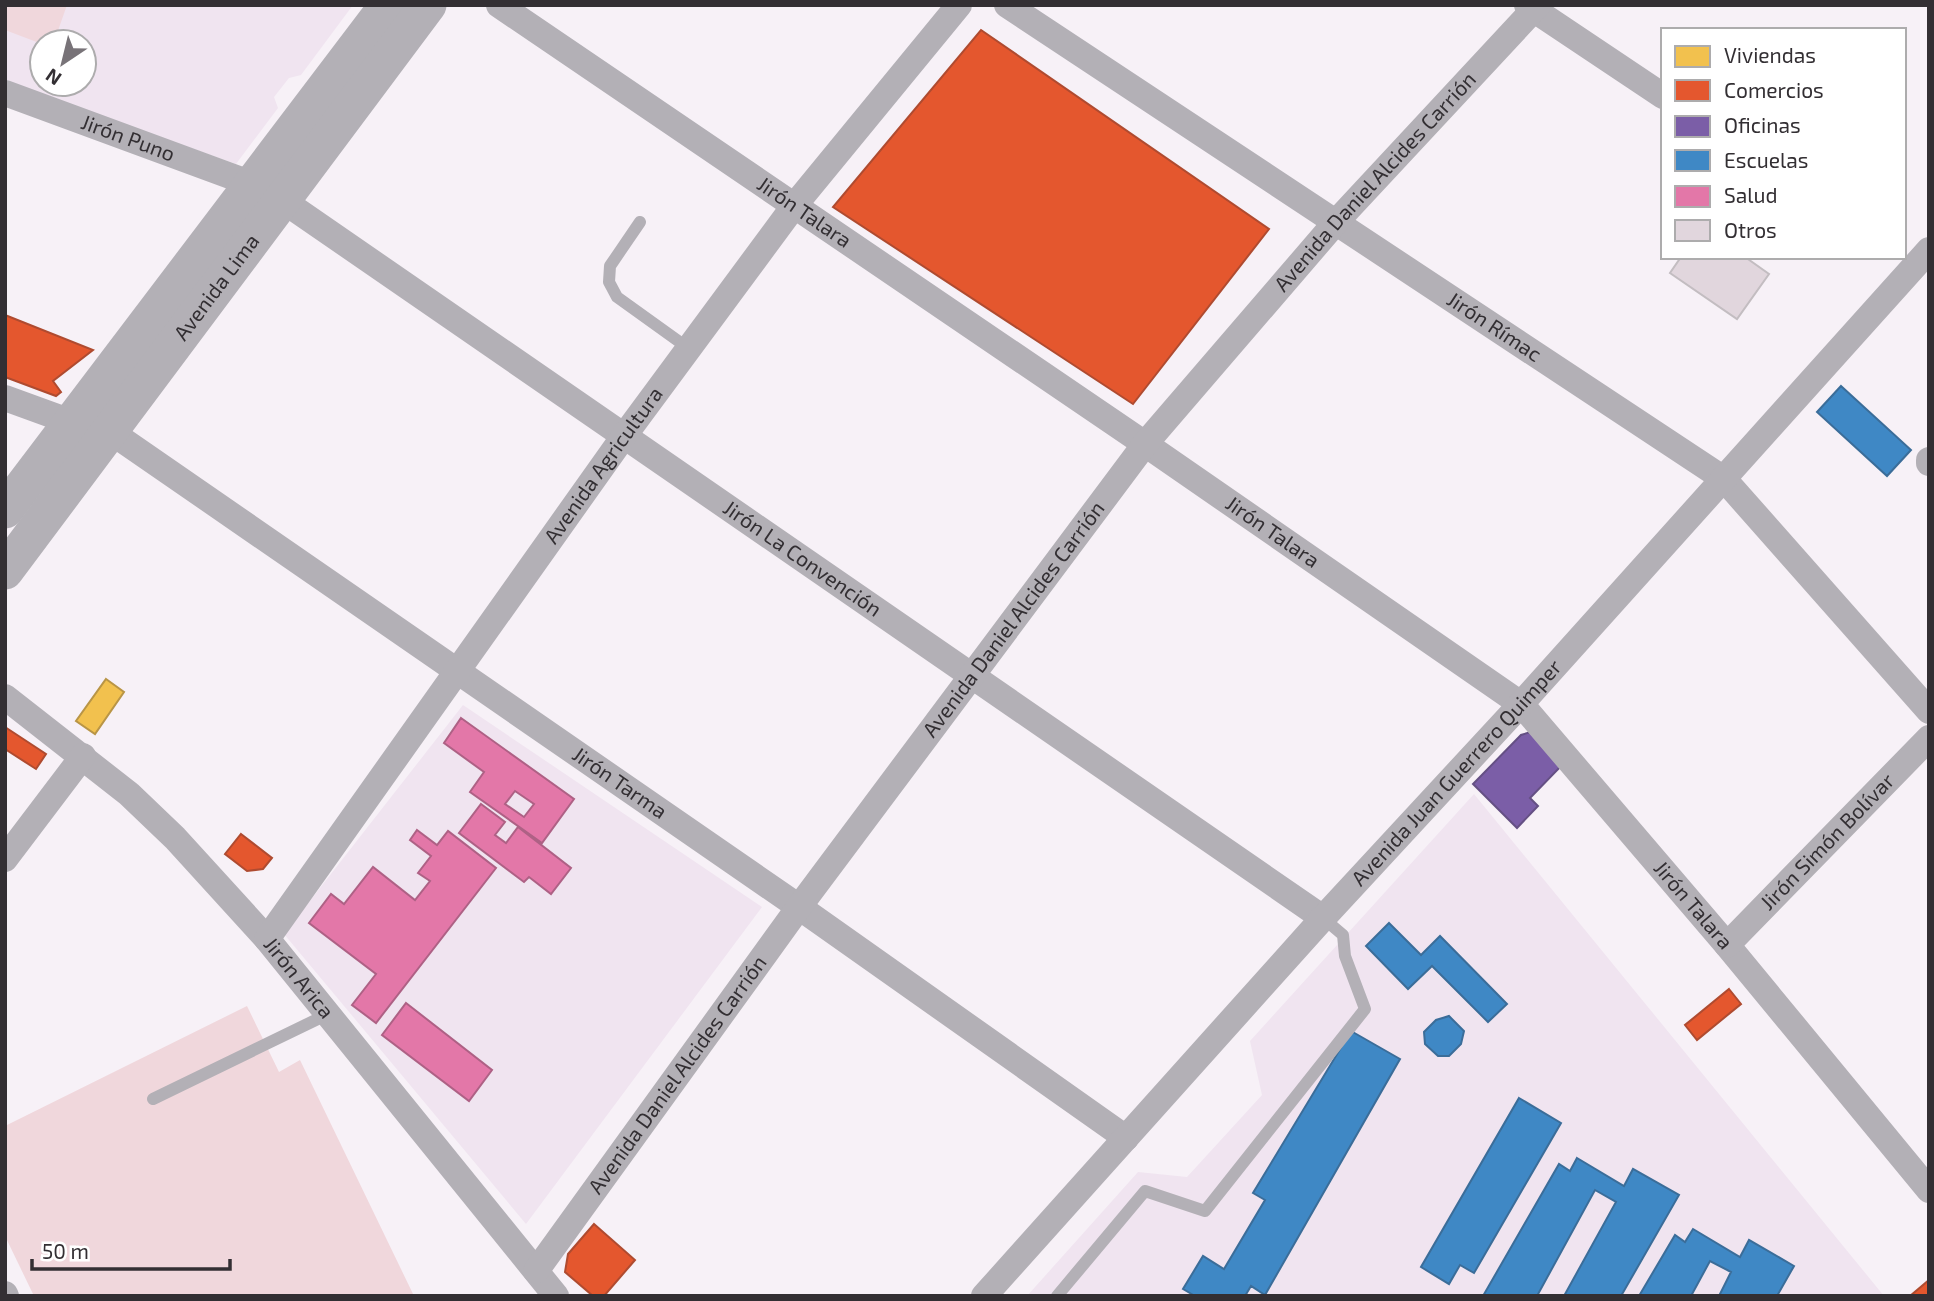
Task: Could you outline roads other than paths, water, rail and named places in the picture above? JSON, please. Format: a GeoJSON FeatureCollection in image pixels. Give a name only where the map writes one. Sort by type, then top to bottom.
{"type":"FeatureCollection","features":[{"type":"Feature","properties":{"kind":"main road","name":"Avenida Lima"},"geometry":{"type":"LineString","coordinates":[[5,571],[111,432],[388,5]]}},
{"type":"Feature","properties":{"kind":"main road","name":"Avenida Lima"},"geometry":{"type":"LineString","coordinates":[[5,510],[71,422],[428,5]]}},
{"type":"Feature","properties":{"kind":"street","name":"Jirón Talara"},"geometry":{"type":"LineString","coordinates":[[499,5],[1145,444],[1521,704],[1727,945],[1929,1190]]}},
{"type":"Feature","properties":{"kind":"street","name":"Avenida Agricultura"},"geometry":{"type":"LineString","coordinates":[[267,939],[688,348],[794,206],[959,5]]}},
{"type":"Feature","properties":{"kind":"street","name":"Jirón Rímac"},"geometry":{"type":"LineString","coordinates":[[1007,5],[1724,479],[1929,711]]}},
{"type":"Feature","properties":{"kind":"street","name":"Avenida Daniel Alcides Carrión"},"geometry":{"type":"LineString","coordinates":[[536,1271],[799,906],[1145,444],[1336,222],[1533,7]]}},
{"type":"Feature","properties":{"kind":"street"},"geometry":{"type":"LineString","coordinates":[[1533,7],[1661,95]]}},
{"type":"Feature","properties":{"kind":"street","name":"Jirón Puno"},"geometry":{"type":"LineString","coordinates":[[5,93],[267,192]]}},
{"type":"Feature","properties":{"kind":"street","name":"Jirón La Convención"},"geometry":{"type":"LineString","coordinates":[[267,192],[1323,918]]}},
{"type":"Feature","properties":{"kind":"street","name":"Avenida Juan Guerrero Quimper"},"geometry":{"type":"LineString","coordinates":[[984,1296],[1323,918],[1521,704],[1919,263]]}},
{"type":"Feature","properties":{"kind":"street"},"geometry":{"type":"LineString","coordinates":[[5,398],[71,422]]}},
{"type":"Feature","properties":{"kind":"street","name":"Jirón Tarma"},"geometry":{"type":"LineString","coordinates":[[111,432],[799,906],[1126,1138]]}},
{"type":"Feature","properties":{"kind":"street","name":"Jirón Arica"},"geometry":{"type":"LineString","coordinates":[[5,696],[129,794],[175,838],[267,939],[556,1296]]}},
{"type":"Feature","properties":{"kind":"street","name":"Jirón Simón Bolívar"},"geometry":{"type":"LineString","coordinates":[[1727,945],[1929,738]]}},
{"type":"Feature","properties":{"kind":"street"},"geometry":{"type":"LineString","coordinates":[[5,859],[83,756]]}},
{"type":"Feature","properties":{"kind":"lane"},"geometry":{"type":"LineString","coordinates":[[640,222],[610,266],[609,282],[617,297],[688,348]]}},
{"type":"Feature","properties":{"kind":"lane"},"geometry":{"type":"LineString","coordinates":[[1057,1296],[1144,1191],[1205,1211],[1364,1009],[1345,956],[1342,935],[1323,918]]}},
{"type":"Feature","properties":{"kind":"lane"},"geometry":{"type":"LineString","coordinates":[[153,1099],[328,1014]]}}]}
